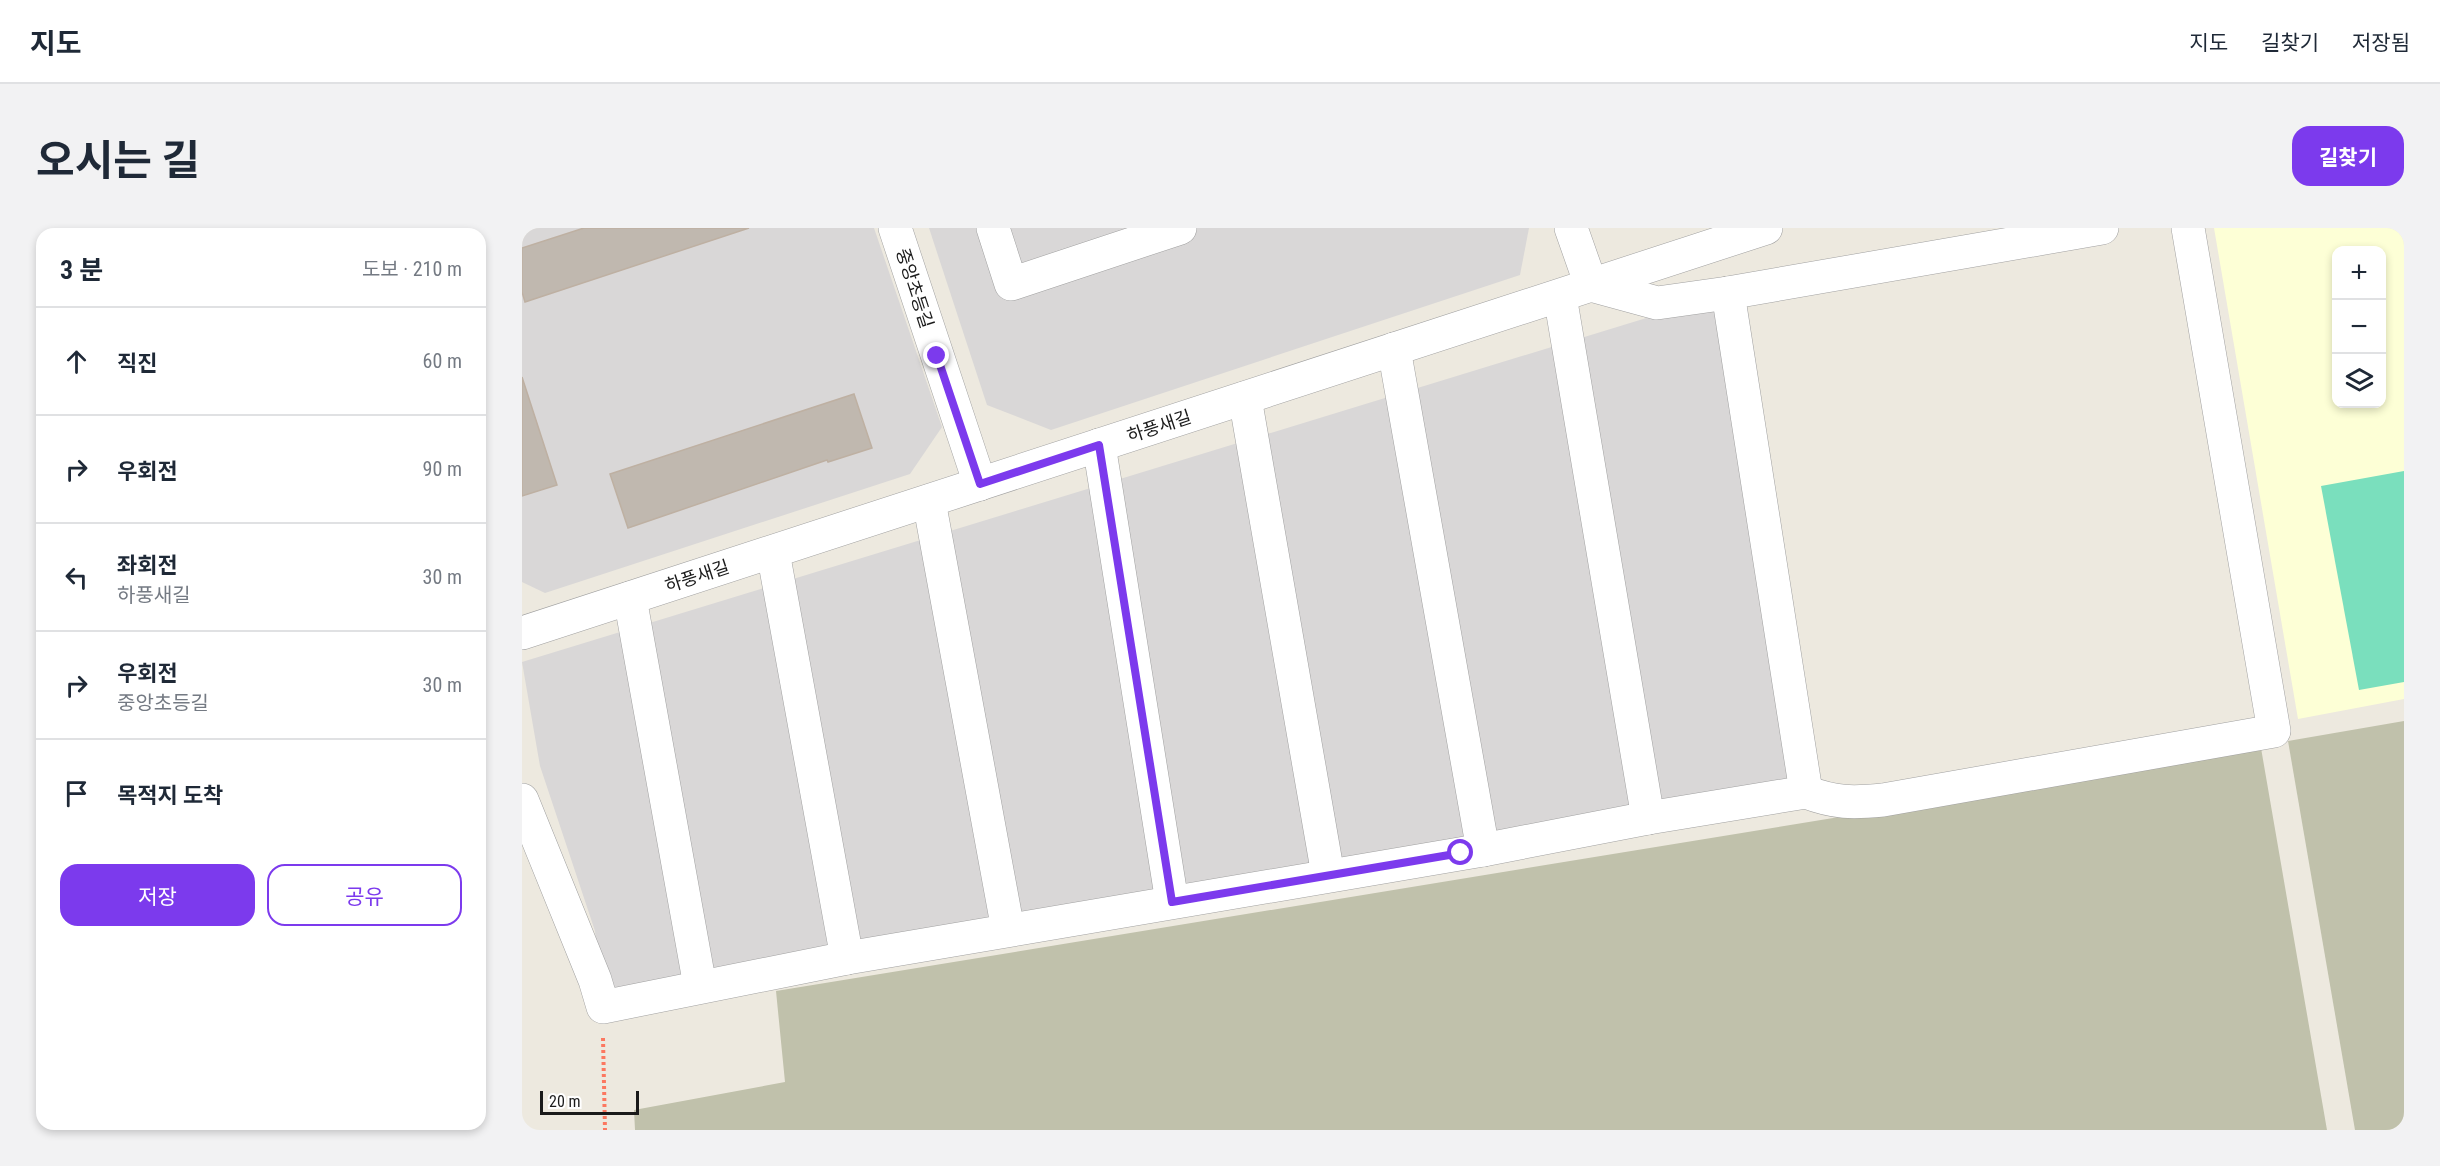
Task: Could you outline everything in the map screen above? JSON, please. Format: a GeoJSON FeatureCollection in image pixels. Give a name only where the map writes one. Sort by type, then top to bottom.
{"type":"FeatureCollection","features":[{"type":"Feature","properties":{"kind":"street","name":"중앙초등길"},"geometry":{"type":"LineString","coordinates":[[895,228],[980,484]]}},
{"type":"Feature","properties":{"kind":"street"},"geometry":{"type":"LineString","coordinates":[[993,228],[1011,284],[1180,228]]}},
{"type":"Feature","properties":{"kind":"street"},"geometry":{"type":"LineString","coordinates":[[1571,228],[1592,285],[1657,303],[1728,293],[2102,228]]}},
{"type":"Feature","properties":{"kind":"street","name":"하풍새길"},"geometry":{"type":"LineString","coordinates":[[522,633],[1766,228]]}},
{"type":"Feature","properties":{"kind":"street"},"geometry":{"type":"LineString","coordinates":[[522,800],[596,980],[603,1006],[847,958],[1483,850],[1648,818],[1806,792],[1829,801],[1883,800],[2274,731],[2187,228]]}},
{"type":"Feature","properties":{"kind":"street"},"geometry":{"type":"LineString","coordinates":[[1728,293],[1806,792]]}},
{"type":"Feature","properties":{"kind":"street"},"geometry":{"type":"LineString","coordinates":[[1560,296],[1648,818]]}},
{"type":"Feature","properties":{"kind":"street"},"geometry":{"type":"LineString","coordinates":[[1394,349],[1483,850]]}},
{"type":"Feature","properties":{"kind":"street"},"geometry":{"type":"LineString","coordinates":[[1245,398],[1328,875]]}},
{"type":"Feature","properties":{"kind":"street"},"geometry":{"type":"LineString","coordinates":[[1099,445],[1172,902]]}},
{"type":"Feature","properties":{"kind":"street"},"geometry":{"type":"LineString","coordinates":[[929,501],[1008,930]]}},
{"type":"Feature","properties":{"kind":"street"},"geometry":{"type":"LineString","coordinates":[[772,552],[847,958]]}},
{"type":"Feature","properties":{"kind":"street"},"geometry":{"type":"LineString","coordinates":[[630,598],[700,986]]}},
{"type":"Feature","properties":{"kind":"path"},"geometry":{"type":"LineString","coordinates":[[603,1006],[605,1130]]}},
{"type":"Feature","properties":{"kind":"shaded area"},"geometry":{"type":"Polygon","coordinates":[[[522,228],[874,228],[942,427],[910,474],[545,593],[522,582],[522,228]]]}},
{"type":"Feature","properties":{"kind":"shaded area"},"geometry":{"type":"Polygon","coordinates":[[[929,228],[1529,228],[1520,275],[1051,430],[987,405],[929,228]]]}},
{"type":"Feature","properties":{"kind":"shaded area"},"geometry":{"type":"Polygon","coordinates":[[[2214,228],[2404,228],[2404,699],[2298,719],[2214,228]]]}},
{"type":"Feature","properties":{"kind":"shaded area"},"geometry":{"type":"Polygon","coordinates":[[[1728,293],[1806,792],[603,1007],[595,931],[540,766],[522,662],[1728,293]]]}},
{"type":"Feature","properties":{"kind":"shaded area"},"geometry":{"type":"Polygon","coordinates":[[[2404,721],[2404,1130],[2355,1130],[2288,741],[2404,721]]]}},
{"type":"Feature","properties":{"kind":"shaded area"},"geometry":{"type":"Polygon","coordinates":[[[2261,748],[2327,1130],[635,1130],[634,1110],[785,1082],[776,991],[2261,748]]]}},
{"type":"Feature","properties":{"kind":"green space"},"geometry":{"type":"Polygon","coordinates":[[[2404,471],[2404,682],[2359,690],[2321,486],[2404,471]]]}},
{"type":"Feature","properties":{"kind":"building"},"geometry":{"type":"Polygon","coordinates":[[[584,228],[749,228],[525,302],[522,292],[522,248],[584,228]]]}},
{"type":"Feature","properties":{"kind":"building"},"geometry":{"type":"Polygon","coordinates":[[[522,377],[557,485],[522,496],[522,377]]]}},
{"type":"Feature","properties":{"kind":"building"},"geometry":{"type":"Polygon","coordinates":[[[854,394],[872,448],[828,462],[827,460],[628,528],[610,474],[854,394]]]}},
{"type":"Feature","properties":{"kind":"route"},"geometry":{"type":"LineString","coordinates":[[937,356],[980,484],[1099,445],[1172,902],[1461,853]]}}]}
